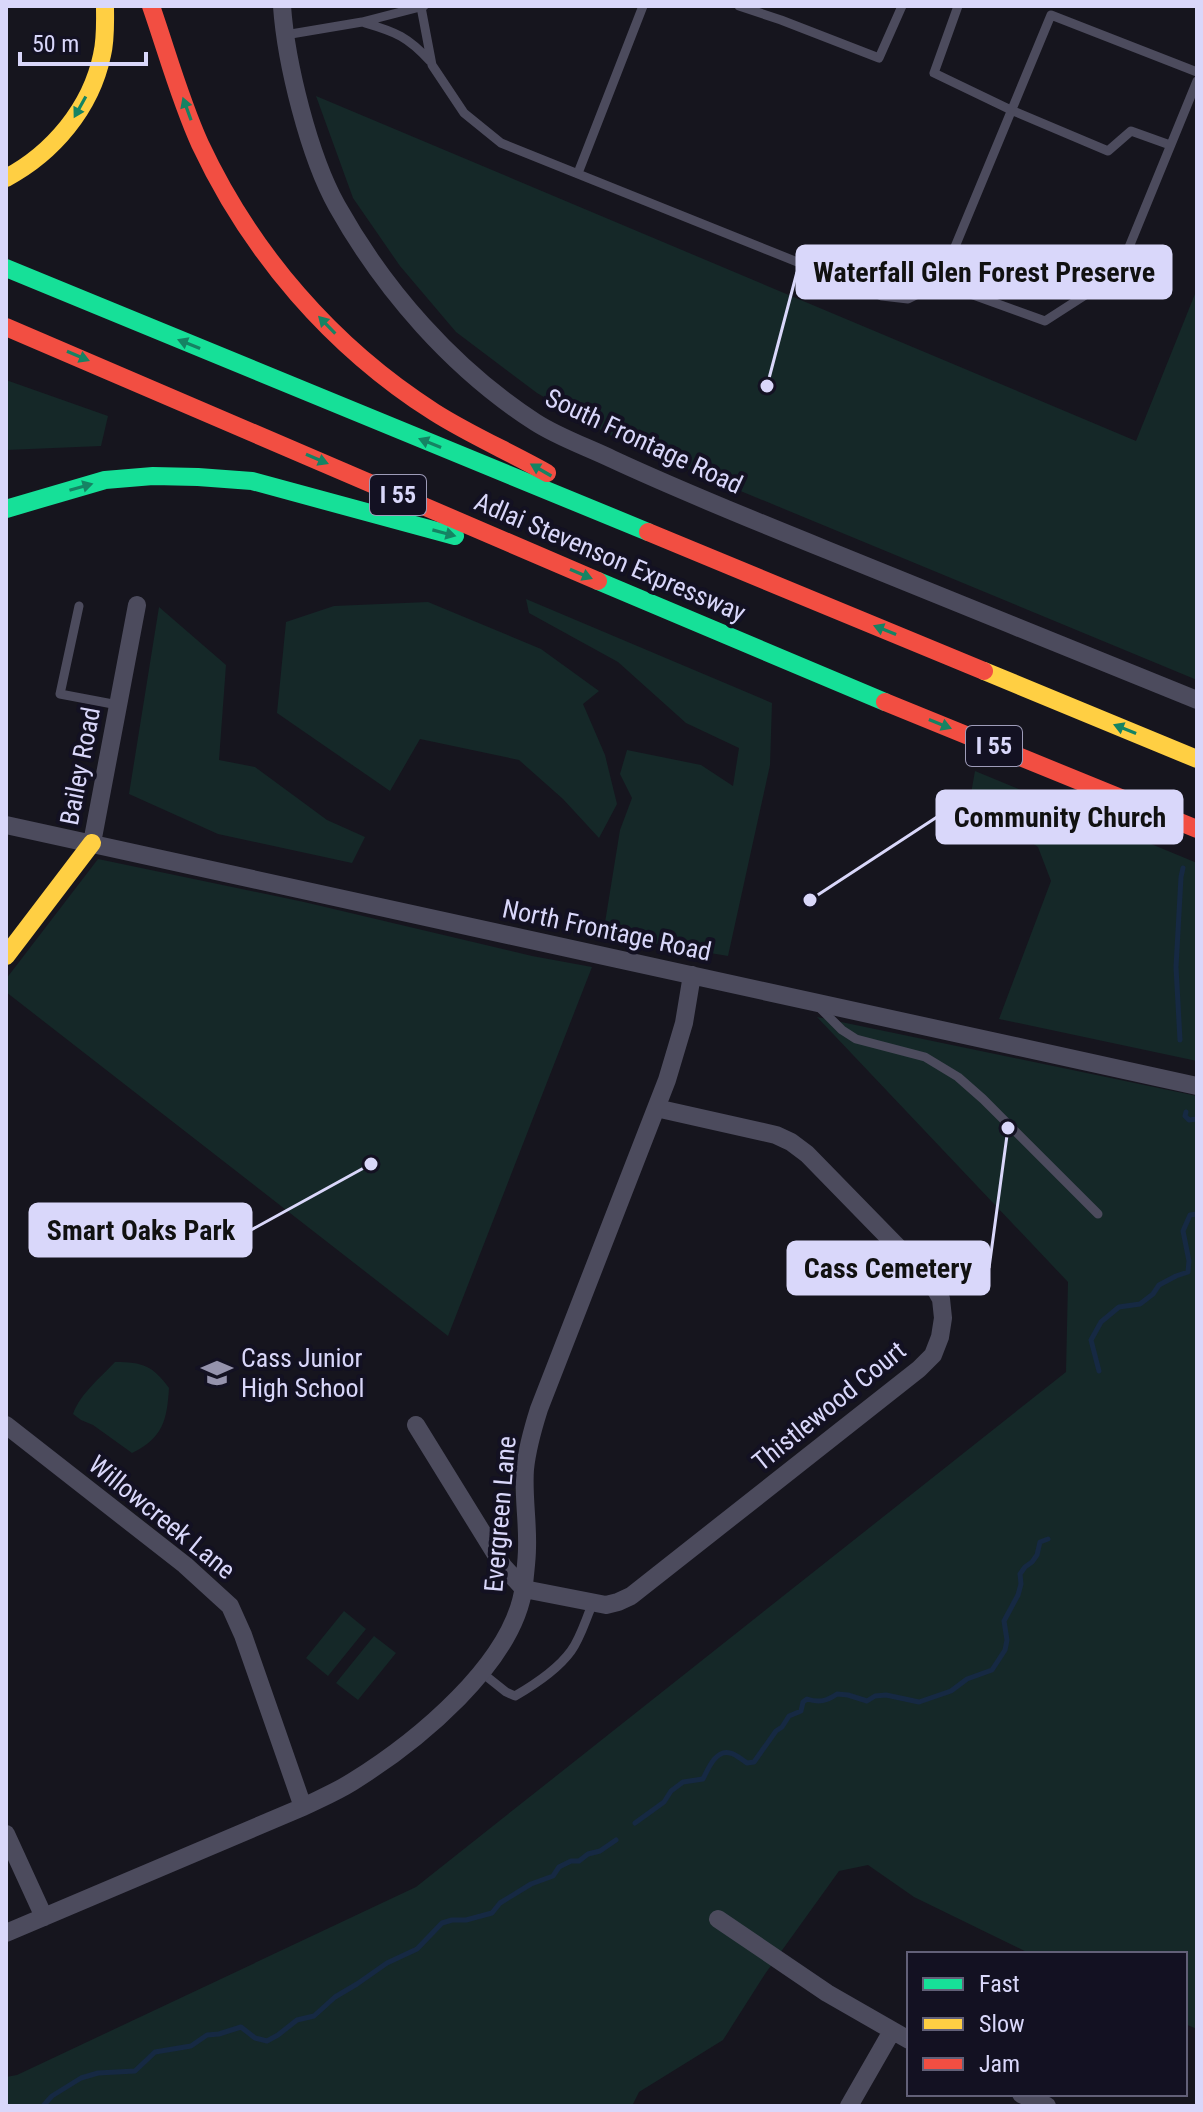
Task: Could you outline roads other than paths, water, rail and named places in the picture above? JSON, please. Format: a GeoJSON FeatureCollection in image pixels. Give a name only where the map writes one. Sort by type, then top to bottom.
{"type":"FeatureCollection","features":[{"type":"Feature","properties":{"kind":"main road"},"geometry":{"type":"LineString","coordinates":[[6,178],[55,144],[85,100],[100,66],[105,35],[105,6]]}},
{"type":"Feature","properties":{"kind":"main road"},"geometry":{"type":"LineString","coordinates":[[151,6],[199,143],[220,184],[261,250],[304,303],[343,342],[435,412],[657,537]]}},
{"type":"Feature","properties":{"kind":"main road","name":"Adlai Stevenson Expressway"},"geometry":{"type":"LineString","coordinates":[[6,268],[1197,759]]}},
{"type":"Feature","properties":{"kind":"main road","name":"Adlai Stevenson Expressway"},"geometry":{"type":"LineString","coordinates":[[6,327],[790,663],[1197,829]]}},
{"type":"Feature","properties":{"kind":"main road"},"geometry":{"type":"LineString","coordinates":[[6,509],[105,480],[153,476],[252,481],[553,562]]}},
{"type":"Feature","properties":{"kind":"main road","name":"Bailey Road"},"geometry":{"type":"LineString","coordinates":[[6,956],[92,843]]}},
{"type":"Feature","properties":{"kind":"street","name":"South Frontage Road"},"geometry":{"type":"LineString","coordinates":[[282,6],[295,85],[312,147],[336,204],[376,268],[433,335],[483,385],[537,424],[675,488],[1197,700]]}},
{"type":"Feature","properties":{"kind":"street","name":"Bailey Road"},"geometry":{"type":"LineString","coordinates":[[92,843],[137,605]]}},
{"type":"Feature","properties":{"kind":"street","name":"North Frontage Road"},"geometry":{"type":"LineString","coordinates":[[6,825],[1197,1086]]}},
{"type":"Feature","properties":{"kind":"street","name":"Evergreen Lane"},"geometry":{"type":"LineString","coordinates":[[6,1933],[303,1807],[349,1784],[404,1745],[469,1688],[498,1650],[511,1627],[524,1589],[528,1549],[525,1468],[532,1433],[676,1054],[692,975]]}},
{"type":"Feature","properties":{"kind":"street","name":"Thistlewood Court"},"geometry":{"type":"LineString","coordinates":[[524,1589],[606,1605],[631,1596],[919,1369],[933,1355],[940,1337],[943,1318],[941,1299],[930,1280],[807,1154],[776,1135],[656,1108]]}},
{"type":"Feature","properties":{"kind":"street","name":"Willowcreek Lane"},"geometry":{"type":"LineString","coordinates":[[6,1425],[185,1565],[230,1606],[303,1807]]}},
{"type":"Feature","properties":{"kind":"street"},"geometry":{"type":"LineString","coordinates":[[416,1425],[503,1566],[524,1589]]}},
{"type":"Feature","properties":{"kind":"street"},"geometry":{"type":"LineString","coordinates":[[6,1834],[44,1917]]}},
{"type":"Feature","properties":{"kind":"street"},"geometry":{"type":"LineString","coordinates":[[718,1919],[827,1993],[901,2035],[849,2106]]}},
{"type":"Feature","properties":{"kind":"street"},"geometry":{"type":"LineString","coordinates":[[1025,2096],[1047,2106]]}},
{"type":"Feature","properties":{"kind":"lane"},"geometry":{"type":"LineString","coordinates":[[285,35],[362,22],[423,6],[432,62]]}},
{"type":"Feature","properties":{"kind":"lane"},"geometry":{"type":"LineString","coordinates":[[578,173],[643,6]]}},
{"type":"Feature","properties":{"kind":"lane"},"geometry":{"type":"LineString","coordinates":[[739,6],[879,58],[902,6]]}},
{"type":"Feature","properties":{"kind":"lane"},"geometry":{"type":"LineString","coordinates":[[958,6],[934,73],[1108,151],[1131,131],[1170,145]]}},
{"type":"Feature","properties":{"kind":"lane"},"geometry":{"type":"LineString","coordinates":[[362,22],[393,31],[414,43],[432,62],[464,113],[501,143],[882,296],[908,299],[940,283],[1049,11],[1197,72]]}},
{"type":"Feature","properties":{"kind":"lane"},"geometry":{"type":"LineString","coordinates":[[940,283],[1045,321],[1118,274],[1197,81]]}},
{"type":"Feature","properties":{"kind":"lane"},"geometry":{"type":"LineString","coordinates":[[79,606],[60,694],[118,705]]}},
{"type":"Feature","properties":{"kind":"lane"},"geometry":{"type":"LineString","coordinates":[[815,1002],[842,1030],[856,1039],[925,1057],[958,1077],[1098,1214]]}},
{"type":"Feature","properties":{"kind":"lane"},"geometry":{"type":"LineString","coordinates":[[481,1672],[515,1696],[526,1690],[560,1663],[572,1649],[593,1603]]}},
{"type":"Feature","properties":{"kind":"waterway"},"geometry":{"type":"LineString","coordinates":[[1180,1040],[1176,967],[1183,868]]}},
{"type":"Feature","properties":{"kind":"waterway"},"geometry":{"type":"LineString","coordinates":[[1186,1112],[1189,1120],[1197,1119]]}},
{"type":"Feature","properties":{"kind":"waterway"},"geometry":{"type":"LineString","coordinates":[[1099,1371],[1091,1340],[1101,1322],[1119,1307],[1140,1304],[1159,1285],[1188,1272],[1183,1231],[1190,1215],[1197,1214]]}},
{"type":"Feature","properties":{"kind":"waterway"},"geometry":{"type":"LineString","coordinates":[[635,1823],[664,1802],[671,1791],[683,1782],[703,1779],[713,1761],[721,1754],[730,1753],[747,1763],[754,1762],[789,1716],[801,1711],[807,1699],[823,1701],[837,1694],[867,1701],[886,1695],[919,1702],[951,1691],[967,1679],[992,1670],[1005,1650],[1004,1621],[1018,1595],[1020,1574],[1037,1555],[1040,1542],[1048,1539]]}},
{"type":"Feature","properties":{"kind":"waterway"},"geometry":{"type":"LineString","coordinates":[[43,2106],[52,2096],[81,2078],[98,2073],[135,2071],[155,2052],[191,2046],[207,2035],[241,2027],[255,2038],[267,2041],[297,2020],[314,2016],[335,1997],[387,1963],[417,1949],[442,1923],[492,1913],[500,1903],[531,1884],[553,1876],[559,1867],[579,1861],[616,1840]]}},
{"type":"Feature","properties":{"kind":"place","name":"Waterfall Glen Forest Preserve"},"geometry":{"type":"Point","coordinates":[767,386]}},
{"type":"Feature","properties":{"kind":"place","name":"Community Church"},"geometry":{"type":"Point","coordinates":[810,900]}},
{"type":"Feature","properties":{"kind":"place","name":"Cass Cemetery"},"geometry":{"type":"Point","coordinates":[1008,1128]}},
{"type":"Feature","properties":{"kind":"place","name":"Smart Oaks Park"},"geometry":{"type":"Point","coordinates":[371,1164]}},
{"type":"Feature","properties":{"kind":"place","name":"Cass Junior High School"},"geometry":{"type":"Point","coordinates":[217,1373]}}]}
